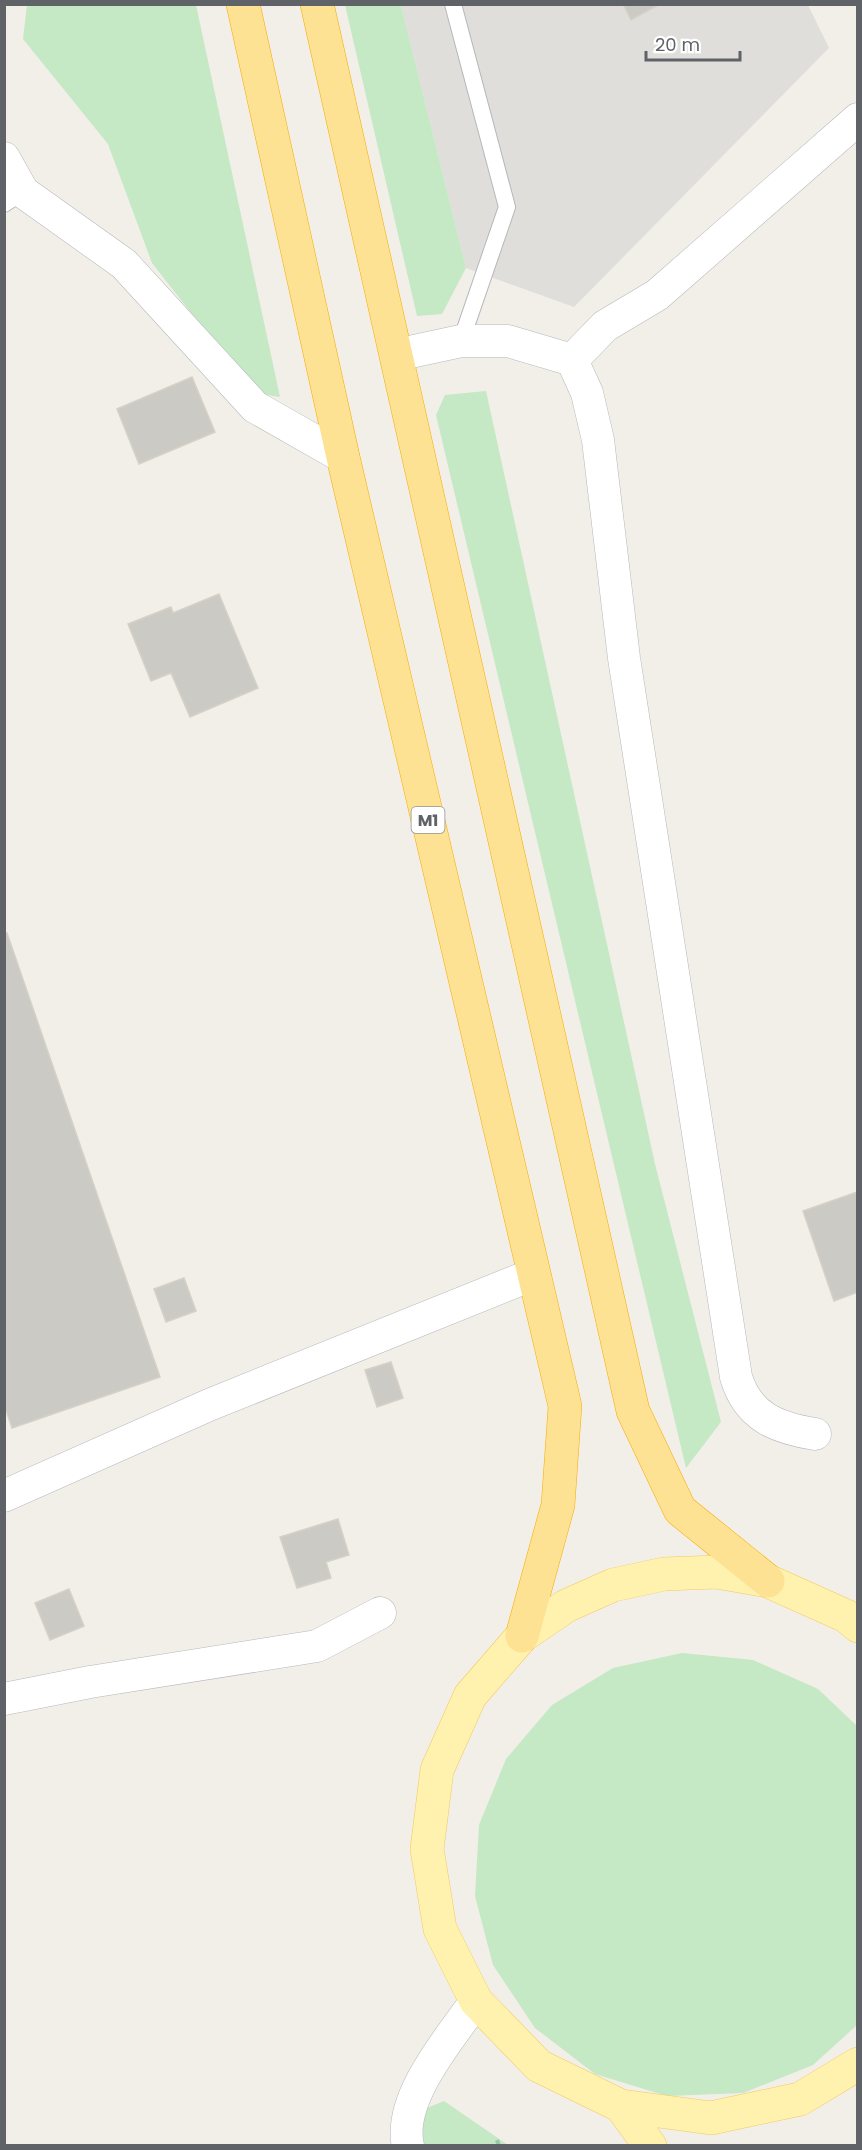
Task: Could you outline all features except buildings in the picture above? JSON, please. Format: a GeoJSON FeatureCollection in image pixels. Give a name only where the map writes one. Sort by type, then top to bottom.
{"type":"FeatureCollection","features":[{"type":"Feature","properties":{"kind":"highway","name":"M1"},"geometry":{"type":"LineString","coordinates":[[243,4],[344,457],[565,1406],[558,1505],[522,1636]]}},
{"type":"Feature","properties":{"kind":"highway"},"geometry":{"type":"LineString","coordinates":[[317,4],[633,1411],[680,1510],[768,1581]]}},
{"type":"Feature","properties":{"kind":"main road"},"geometry":{"type":"LineString","coordinates":[[858,1626],[846,1616],[768,1581],[717,1572],[664,1574],[604,1589],[566,1606],[522,1636],[470,1696],[437,1770],[427,1850],[440,1929],[476,2001],[539,2066],[621,2106],[711,2118],[800,2099],[858,2064]]}},
{"type":"Feature","properties":{"kind":"main road"},"geometry":{"type":"LineString","coordinates":[[621,2106],[650,2145]]}},
{"type":"Feature","properties":{"kind":"street"},"geometry":{"type":"LineString","coordinates":[[572,360],[605,326],[657,295],[858,120]]}},
{"type":"Feature","properties":{"kind":"street"},"geometry":{"type":"LineString","coordinates":[[4,158],[14,198],[124,264],[255,406],[344,457]]}},
{"type":"Feature","properties":{"kind":"street"},"geometry":{"type":"LineString","coordinates":[[396,355],[461,341],[508,341],[572,360],[587,393],[598,440],[624,658],[736,1377],[741,1395],[760,1415],[787,1430],[815,1434]]}},
{"type":"Feature","properties":{"kind":"street"},"geometry":{"type":"LineString","coordinates":[[4,1496],[209,1405],[534,1274]]}},
{"type":"Feature","properties":{"kind":"street"},"geometry":{"type":"LineString","coordinates":[[4,1699],[90,1682],[317,1646],[380,1613]]}},
{"type":"Feature","properties":{"kind":"street"},"geometry":{"type":"LineString","coordinates":[[408,2145],[406,2135],[418,2083],[476,2001]]}},
{"type":"Feature","properties":{"kind":"lane"},"geometry":{"type":"LineString","coordinates":[[453,4],[507,207],[461,341]]}},
{"type":"Feature","properties":{"kind":"path"},"geometry":{"type":"LineString","coordinates":[[497,2140],[499,2145]]}},
{"type":"Feature","properties":{"kind":"shaded area"},"geometry":{"type":"Polygon","coordinates":[[[401,5],[808,5],[829,48],[574,307],[466,268],[401,5]]]}},
{"type":"Feature","properties":{"kind":"green space"},"geometry":{"type":"Polygon","coordinates":[[[27,5],[196,5],[280,397],[254,393],[152,263],[108,144],[23,39],[27,5]]]}},
{"type":"Feature","properties":{"kind":"green space"},"geometry":{"type":"Polygon","coordinates":[[[345,5],[401,5],[466,268],[442,314],[417,316],[345,5]]]}},
{"type":"Feature","properties":{"kind":"green space"},"geometry":{"type":"Polygon","coordinates":[[[486,391],[655,1164],[721,1422],[686,1468],[436,415],[445,395],[486,391]]]}},
{"type":"Feature","properties":{"kind":"green space"},"geometry":{"type":"Polygon","coordinates":[[[682,1653],[753,1660],[818,1689],[857,1726],[857,2025],[813,2065],[743,2093],[667,2096],[595,2074],[535,2028],[493,1965],[475,1896],[479,1825],[506,1759],[552,1705],[613,1668],[682,1653]]]}},
{"type":"Feature","properties":{"kind":"green space"},"geometry":{"type":"Polygon","coordinates":[[[444,2101],[508,2145],[420,2145],[416,2131],[427,2108],[444,2101]]]}}]}
